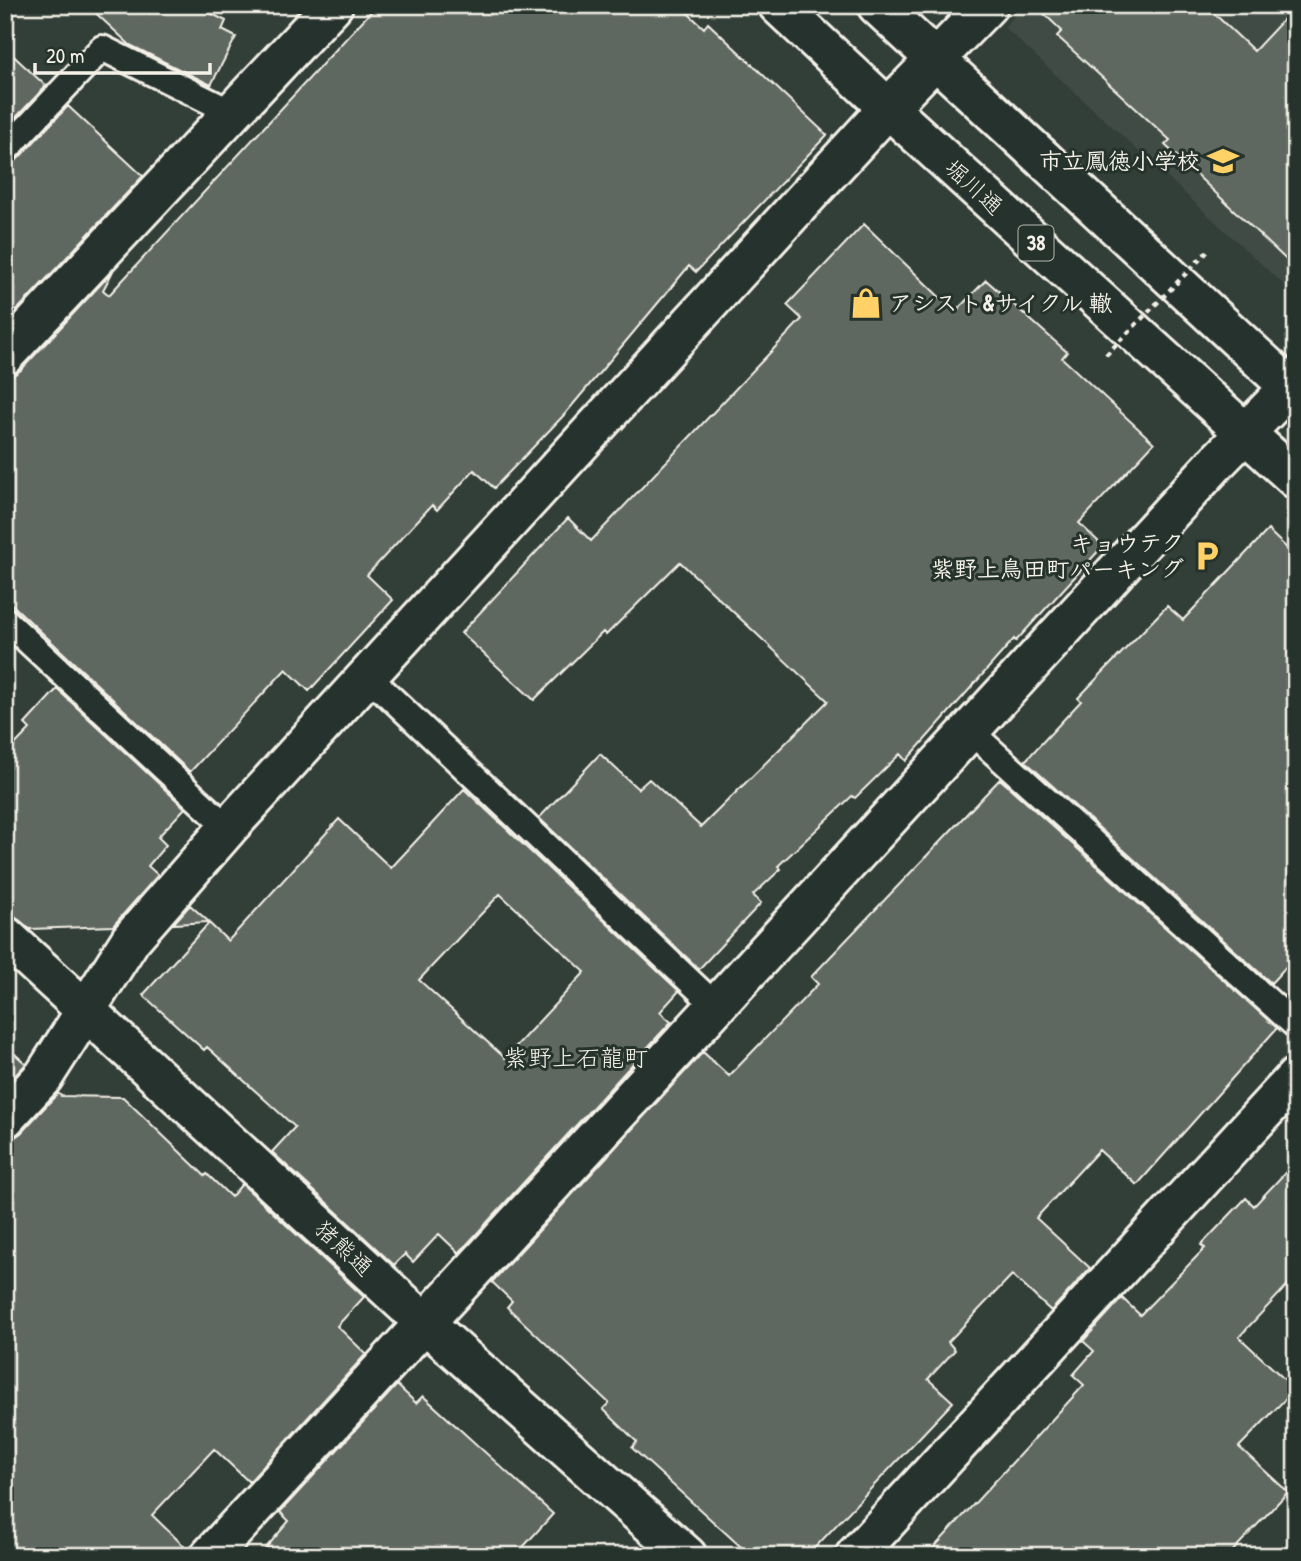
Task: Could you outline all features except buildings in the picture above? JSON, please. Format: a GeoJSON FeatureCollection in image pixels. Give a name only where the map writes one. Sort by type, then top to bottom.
{"type":"FeatureCollection","features":[{"type":"Feature","properties":{"kind":"street"},"geometry":{"type":"LineString","coordinates":[[5,355],[333,5]]}},
{"type":"Feature","properties":{"kind":"street","name":"堀川通"},"geometry":{"type":"LineString","coordinates":[[778,5],[887,108],[1296,479]]}},
{"type":"Feature","properties":{"kind":"street"},"geometry":{"type":"LineString","coordinates":[[210,1556],[1245,432],[1293,390],[877,5]]}},
{"type":"Feature","properties":{"kind":"street"},"geometry":{"type":"LineString","coordinates":[[5,1118],[44,1076],[131,939],[228,828],[887,108],[988,5]]}},
{"type":"Feature","properties":{"kind":"street","name":"猪熊通"},"geometry":{"type":"LineString","coordinates":[[5,936],[424,1322],[687,1556]]}},
{"type":"Feature","properties":{"kind":"street"},"geometry":{"type":"LineString","coordinates":[[855,1556],[1296,1077]]}},
{"type":"Feature","properties":{"kind":"lane"},"geometry":{"type":"LineString","coordinates":[[5,151],[102,48],[232,112]]}},
{"type":"Feature","properties":{"kind":"lane"},"geometry":{"type":"LineString","coordinates":[[5,620],[228,828]]}},
{"type":"Feature","properties":{"kind":"lane"},"geometry":{"type":"LineString","coordinates":[[368,676],[716,1006]]}},
{"type":"Feature","properties":{"kind":"lane"},"geometry":{"type":"LineString","coordinates":[[970,731],[1296,1026]]}},
{"type":"Feature","properties":{"kind":"path"},"geometry":{"type":"LineString","coordinates":[[1106,355],[1209,250]]}},
{"type":"Feature","properties":{"kind":"shaded area","name":"市立鳳徳小学校"},"geometry":{"type":"Polygon","coordinates":[[[1024,5],[1296,5],[1296,296],[1004,27],[1024,5]]]}},
{"type":"Feature","properties":{"kind":"place","name":"市立鳳徳小学校"},"geometry":{"type":"Point","coordinates":[1223,161]}},
{"type":"Feature","properties":{"kind":"place","name":"アシスト&サイクル 轍"},"geometry":{"type":"Point","coordinates":[866,303]}},
{"type":"Feature","properties":{"kind":"place","name":"キョウテク 紫野上鳥田町パーキング"},"geometry":{"type":"Point","coordinates":[1207,556]}},
{"type":"Feature","properties":{"kind":"district","name":"紫野上石龍町"},"geometry":{"type":"Point","coordinates":[576,1058]}}]}
